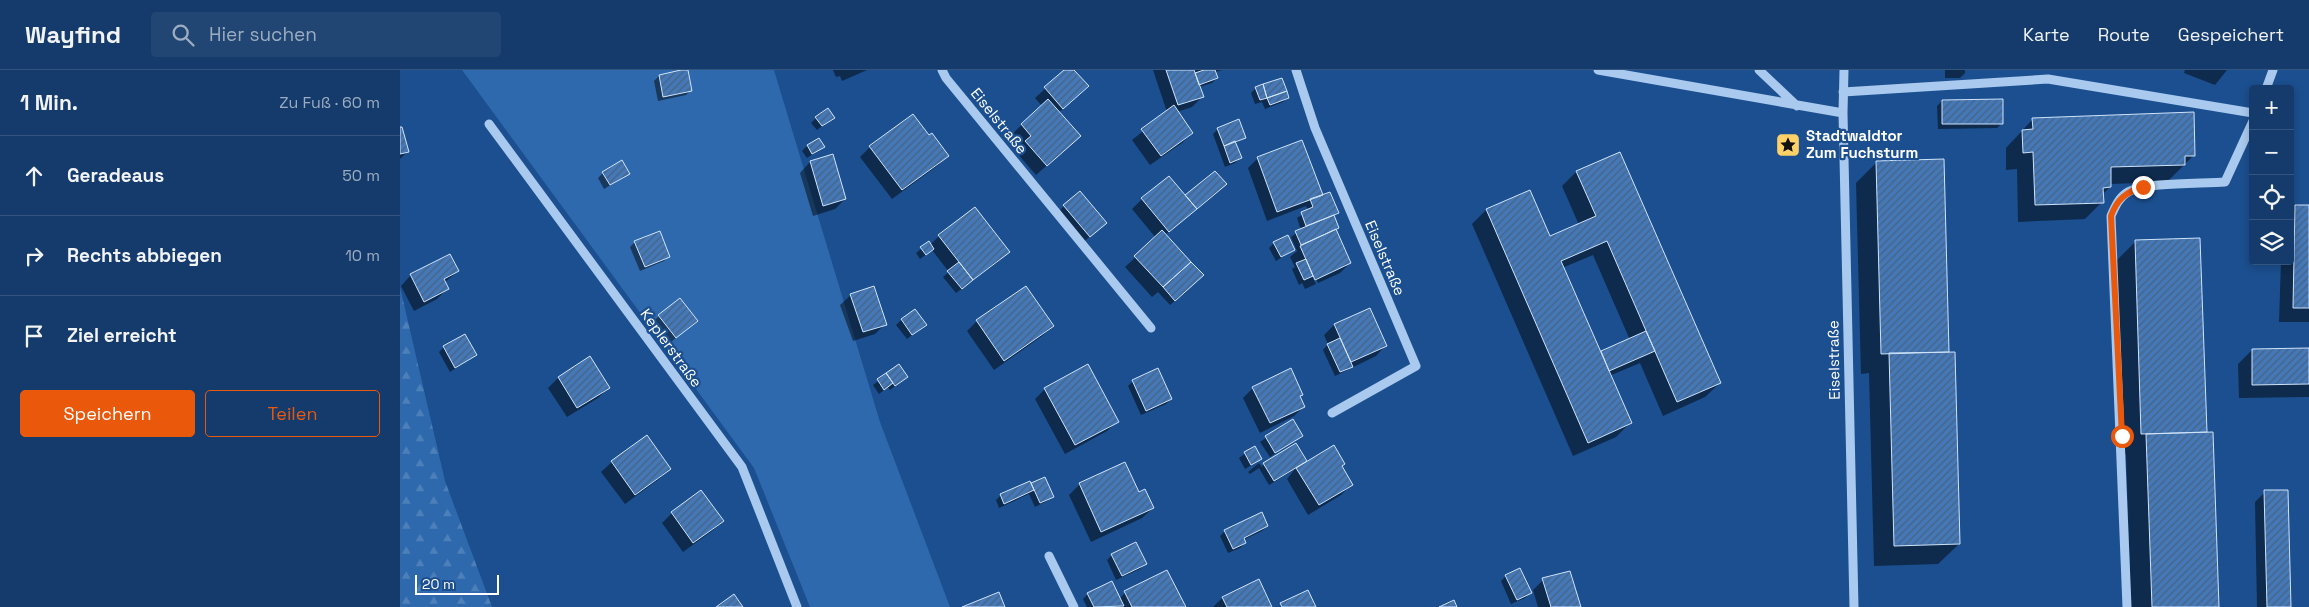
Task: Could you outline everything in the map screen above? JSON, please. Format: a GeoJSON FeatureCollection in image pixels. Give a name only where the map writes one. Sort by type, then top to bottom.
{"type":"FeatureCollection","features":[{"type":"Feature","properties":{"kind":"street","name":"Eiselstraße"},"geometry":{"type":"LineString","coordinates":[[942,70],[946,78],[1151,328]]}},
{"type":"Feature","properties":{"kind":"street","name":"Eiselstraße"},"geometry":{"type":"LineString","coordinates":[[1296,70],[1315,128],[1416,366],[1332,413]]}},
{"type":"Feature","properties":{"kind":"street"},"geometry":{"type":"LineString","coordinates":[[1598,70],[1843,113]]}},
{"type":"Feature","properties":{"kind":"street"},"geometry":{"type":"LineString","coordinates":[[1759,70],[1797,106]]}},
{"type":"Feature","properties":{"kind":"street","name":"Eiselstraße"},"geometry":{"type":"LineString","coordinates":[[1844,70],[1843,113],[1854,607]]}},
{"type":"Feature","properties":{"kind":"street"},"geometry":{"type":"LineString","coordinates":[[2267,85],[2273,70]]}},
{"type":"Feature","properties":{"kind":"street"},"geometry":{"type":"LineString","coordinates":[[1843,92],[2048,79],[2249,112]]}},
{"type":"Feature","properties":{"kind":"street","name":"Keplerstraße"},"geometry":{"type":"LineString","coordinates":[[489,124],[742,467],[797,607]]}},
{"type":"Feature","properties":{"kind":"street"},"geometry":{"type":"LineString","coordinates":[[2128,607],[2111,216],[2116,204],[2128,192],[2143,187],[2225,182],[2249,130]]}},
{"type":"Feature","properties":{"kind":"street"},"geometry":{"type":"LineString","coordinates":[[1049,556],[1074,607]]}},
{"type":"Feature","properties":{"kind":"green space"},"geometry":{"type":"Polygon","coordinates":[[[462,70],[774,70],[880,422],[950,607],[810,607],[754,468],[462,70]]]}},
{"type":"Feature","properties":{"kind":"green space"},"geometry":{"type":"Polygon","coordinates":[[[400,287],[445,481],[492,607],[400,607],[400,287]]]}},
{"type":"Feature","properties":{"kind":"building"},"geometry":{"type":"Polygon","coordinates":[[[688,70],[692,91],[663,97],[659,75],[688,70]]]}},
{"type":"Feature","properties":{"kind":"building"},"geometry":{"type":"Polygon","coordinates":[[[1064,70],[1074,70],[1089,86],[1063,109],[1044,87],[1064,70]]]}},
{"type":"Feature","properties":{"kind":"building"},"geometry":{"type":"Polygon","coordinates":[[[1166,70],[1194,70],[1204,97],[1178,105],[1166,70]]]}},
{"type":"Feature","properties":{"kind":"building"},"geometry":{"type":"Polygon","coordinates":[[[1204,70],[1215,70],[1218,78],[1199,85],[1195,73],[1204,70]]]}},
{"type":"Feature","properties":{"kind":"building"},"geometry":{"type":"Polygon","coordinates":[[[1282,78],[1287,91],[1267,98],[1263,84],[1282,78]]]}},
{"type":"Feature","properties":{"kind":"building"},"geometry":{"type":"Polygon","coordinates":[[[1263,84],[1267,98],[1260,100],[1255,87],[1263,84]]]}},
{"type":"Feature","properties":{"kind":"building"},"geometry":{"type":"Polygon","coordinates":[[[1287,91],[1289,98],[1270,105],[1267,98],[1287,91]]]}},
{"type":"Feature","properties":{"kind":"building"},"geometry":{"type":"Polygon","coordinates":[[[1048,99],[1081,136],[1047,166],[1025,141],[1031,136],[1021,124],[1048,99]]]}},
{"type":"Feature","properties":{"kind":"building"},"geometry":{"type":"Polygon","coordinates":[[[2003,99],[2003,124],[1942,124],[1942,100],[2003,99]]]}},
{"type":"Feature","properties":{"kind":"building"},"geometry":{"type":"Polygon","coordinates":[[[1174,105],[1193,133],[1161,156],[1141,129],[1174,105]]]}},
{"type":"Feature","properties":{"kind":"building"},"geometry":{"type":"Polygon","coordinates":[[[828,108],[835,118],[822,126],[815,117],[828,108]]]}},
{"type":"Feature","properties":{"kind":"building"},"geometry":{"type":"Polygon","coordinates":[[[2194,112],[2195,156],[2185,156],[2185,165],[2111,167],[2111,187],[2103,188],[2104,203],[2035,205],[2033,152],[2023,153],[2022,130],[2033,129],[2032,118],[2194,112]]]}},
{"type":"Feature","properties":{"kind":"building"},"geometry":{"type":"Polygon","coordinates":[[[913,114],[929,135],[932,133],[949,156],[902,190],[869,146],[913,114]]]}},
{"type":"Feature","properties":{"kind":"building"},"geometry":{"type":"Polygon","coordinates":[[[1239,119],[1246,138],[1224,146],[1217,128],[1239,119]]]}},
{"type":"Feature","properties":{"kind":"building"},"geometry":{"type":"Polygon","coordinates":[[[400,127],[402,127],[409,152],[400,154],[400,127]]]}},
{"type":"Feature","properties":{"kind":"building"},"geometry":{"type":"Polygon","coordinates":[[[819,138],[825,147],[812,154],[807,145],[819,138]]]}},
{"type":"Feature","properties":{"kind":"building"},"geometry":{"type":"Polygon","coordinates":[[[1302,140],[1323,195],[1277,212],[1257,157],[1302,140]]]}},
{"type":"Feature","properties":{"kind":"building"},"geometry":{"type":"Polygon","coordinates":[[[1235,141],[1242,158],[1230,163],[1224,146],[1235,141]]]}},
{"type":"Feature","properties":{"kind":"building"},"geometry":{"type":"Polygon","coordinates":[[[1620,152],[1721,383],[1677,402],[1607,241],[1561,261],[1632,423],[1588,443],[1486,209],[1530,190],[1550,236],[1596,216],[1576,171],[1620,152]]]}},
{"type":"Feature","properties":{"kind":"building"},"geometry":{"type":"Polygon","coordinates":[[[833,154],[846,199],[823,206],[810,161],[833,154]]]}},
{"type":"Feature","properties":{"kind":"building"},"geometry":{"type":"Polygon","coordinates":[[[1944,159],[1949,352],[1881,354],[1876,161],[1944,159]]]}},
{"type":"Feature","properties":{"kind":"building"},"geometry":{"type":"Polygon","coordinates":[[[622,160],[630,174],[610,185],[602,172],[622,160]]]}},
{"type":"Feature","properties":{"kind":"building"},"geometry":{"type":"Polygon","coordinates":[[[1215,171],[1227,184],[1197,209],[1185,195],[1215,171]]]}},
{"type":"Feature","properties":{"kind":"building"},"geometry":{"type":"Polygon","coordinates":[[[1169,176],[1197,209],[1169,232],[1141,198],[1169,176]]]}},
{"type":"Feature","properties":{"kind":"building"},"geometry":{"type":"Polygon","coordinates":[[[1080,191],[1107,223],[1090,237],[1063,205],[1080,191]]]}},
{"type":"Feature","properties":{"kind":"building"},"geometry":{"type":"Polygon","coordinates":[[[1330,192],[1339,213],[1306,226],[1301,212],[1313,207],[1310,199],[1330,192]]]}},
{"type":"Feature","properties":{"kind":"building"},"geometry":{"type":"Polygon","coordinates":[[[2295,205],[2309,205],[2309,308],[2293,308],[2295,205]]]}},
{"type":"Feature","properties":{"kind":"building"},"geometry":{"type":"Polygon","coordinates":[[[975,207],[1010,252],[973,280],[938,235],[975,207]]]}},
{"type":"Feature","properties":{"kind":"building"},"geometry":{"type":"Polygon","coordinates":[[[1334,215],[1339,228],[1301,245],[1295,231],[1334,215]]]}},
{"type":"Feature","properties":{"kind":"building"},"geometry":{"type":"Polygon","coordinates":[[[1336,229],[1351,263],[1315,280],[1300,246],[1336,229]]]}},
{"type":"Feature","properties":{"kind":"building"},"geometry":{"type":"Polygon","coordinates":[[[1162,230],[1191,262],[1163,287],[1134,256],[1162,230]]]}},
{"type":"Feature","properties":{"kind":"building"},"geometry":{"type":"Polygon","coordinates":[[[660,231],[670,257],[645,267],[634,241],[660,231]]]}},
{"type":"Feature","properties":{"kind":"building"},"geometry":{"type":"Polygon","coordinates":[[[1288,235],[1295,250],[1281,257],[1273,242],[1288,235]]]}},
{"type":"Feature","properties":{"kind":"building"},"geometry":{"type":"Polygon","coordinates":[[[2200,238],[2207,432],[2141,434],[2135,240],[2200,238]]]}},
{"type":"Feature","properties":{"kind":"building"},"geometry":{"type":"Polygon","coordinates":[[[929,241],[934,249],[926,255],[920,247],[929,241]]]}},
{"type":"Feature","properties":{"kind":"building"},"geometry":{"type":"Polygon","coordinates":[[[450,254],[459,271],[444,279],[449,289],[424,302],[410,274],[450,254]]]}},
{"type":"Feature","properties":{"kind":"building"},"geometry":{"type":"Polygon","coordinates":[[[1306,259],[1313,276],[1304,280],[1296,263],[1306,259]]]}},
{"type":"Feature","properties":{"kind":"building"},"geometry":{"type":"Polygon","coordinates":[[[959,262],[973,280],[962,289],[947,271],[959,262]]]}},
{"type":"Feature","properties":{"kind":"building"},"geometry":{"type":"Polygon","coordinates":[[[1191,262],[1204,275],[1175,301],[1163,287],[1191,262]]]}},
{"type":"Feature","properties":{"kind":"building"},"geometry":{"type":"Polygon","coordinates":[[[874,286],[887,325],[863,332],[850,294],[874,286]]]}},
{"type":"Feature","properties":{"kind":"building"},"geometry":{"type":"Polygon","coordinates":[[[1026,286],[1054,326],[1004,361],[976,320],[1026,286]]]}},
{"type":"Feature","properties":{"kind":"building"},"geometry":{"type":"Polygon","coordinates":[[[680,298],[698,321],[676,338],[658,315],[680,298]]]}},
{"type":"Feature","properties":{"kind":"building"},"geometry":{"type":"Polygon","coordinates":[[[1370,308],[1387,346],[1351,362],[1334,324],[1370,308]]]}},
{"type":"Feature","properties":{"kind":"building"},"geometry":{"type":"Polygon","coordinates":[[[915,309],[927,325],[912,335],[901,319],[915,309]]]}},
{"type":"Feature","properties":{"kind":"building"},"geometry":{"type":"Polygon","coordinates":[[[1646,331],[1655,351],[1609,371],[1601,351],[1646,331]]]}},
{"type":"Feature","properties":{"kind":"building"},"geometry":{"type":"Polygon","coordinates":[[[465,334],[477,355],[455,368],[443,346],[465,334]]]}},
{"type":"Feature","properties":{"kind":"building"},"geometry":{"type":"Polygon","coordinates":[[[1340,338],[1353,367],[1340,372],[1327,344],[1340,338]]]}},
{"type":"Feature","properties":{"kind":"building"},"geometry":{"type":"Polygon","coordinates":[[[2309,348],[2309,384],[2252,385],[2252,349],[2309,348]]]}},
{"type":"Feature","properties":{"kind":"building"},"geometry":{"type":"Polygon","coordinates":[[[1955,352],[1960,544],[1894,546],[1889,353],[1955,352]]]}},
{"type":"Feature","properties":{"kind":"building"},"geometry":{"type":"Polygon","coordinates":[[[590,356],[610,388],[577,408],[558,377],[590,356]]]}},
{"type":"Feature","properties":{"kind":"building"},"geometry":{"type":"Polygon","coordinates":[[[899,364],[908,377],[895,386],[886,373],[899,364]]]}},
{"type":"Feature","properties":{"kind":"building"},"geometry":{"type":"Polygon","coordinates":[[[1088,364],[1119,422],[1075,445],[1044,388],[1088,364]]]}},
{"type":"Feature","properties":{"kind":"building"},"geometry":{"type":"Polygon","coordinates":[[[1158,368],[1172,399],[1146,411],[1132,380],[1158,368]]]}},
{"type":"Feature","properties":{"kind":"building"},"geometry":{"type":"Polygon","coordinates":[[[1291,368],[1303,395],[1300,396],[1305,407],[1270,423],[1252,387],[1291,368]]]}},
{"type":"Feature","properties":{"kind":"building"},"geometry":{"type":"Polygon","coordinates":[[[886,373],[893,383],[884,390],[877,379],[886,373]]]}},
{"type":"Feature","properties":{"kind":"building"},"geometry":{"type":"Polygon","coordinates":[[[1293,419],[1303,436],[1275,453],[1265,436],[1293,419]]]}},
{"type":"Feature","properties":{"kind":"building"},"geometry":{"type":"Polygon","coordinates":[[[2213,432],[2219,607],[2152,607],[2146,434],[2213,432]]]}},
{"type":"Feature","properties":{"kind":"building"},"geometry":{"type":"Polygon","coordinates":[[[647,435],[671,469],[635,495],[611,461],[647,435]]]}},
{"type":"Feature","properties":{"kind":"building"},"geometry":{"type":"Polygon","coordinates":[[[1296,443],[1307,461],[1274,481],[1263,463],[1296,443]]]}},
{"type":"Feature","properties":{"kind":"building"},"geometry":{"type":"Polygon","coordinates":[[[1334,445],[1345,464],[1342,466],[1353,485],[1319,505],[1296,468],[1334,445]]]}},
{"type":"Feature","properties":{"kind":"building"},"geometry":{"type":"Polygon","coordinates":[[[1255,446],[1262,459],[1251,465],[1244,452],[1255,446]]]}},
{"type":"Feature","properties":{"kind":"building"},"geometry":{"type":"Polygon","coordinates":[[[1125,462],[1139,492],[1145,489],[1154,508],[1101,532],[1079,483],[1125,462]]]}},
{"type":"Feature","properties":{"kind":"building"},"geometry":{"type":"Polygon","coordinates":[[[1045,477],[1054,497],[1040,503],[1031,483],[1045,477]]]}},
{"type":"Feature","properties":{"kind":"building"},"geometry":{"type":"Polygon","coordinates":[[[1030,481],[1034,490],[1004,504],[1000,494],[1030,481]]]}},
{"type":"Feature","properties":{"kind":"building"},"geometry":{"type":"Polygon","coordinates":[[[701,490],[724,521],[693,543],[671,512],[701,490]]]}},
{"type":"Feature","properties":{"kind":"building"},"geometry":{"type":"Polygon","coordinates":[[[2264,490],[2288,490],[2291,607],[2267,607],[2264,490]]]}},
{"type":"Feature","properties":{"kind":"building"},"geometry":{"type":"Polygon","coordinates":[[[1262,512],[1268,526],[1244,538],[1246,543],[1233,549],[1224,530],[1262,512]]]}},
{"type":"Feature","properties":{"kind":"building"},"geometry":{"type":"Polygon","coordinates":[[[1136,542],[1147,564],[1122,576],[1111,554],[1136,542]]]}},
{"type":"Feature","properties":{"kind":"building"},"geometry":{"type":"Polygon","coordinates":[[[1520,568],[1532,593],[1517,600],[1505,575],[1520,568]]]}},
{"type":"Feature","properties":{"kind":"building"},"geometry":{"type":"Polygon","coordinates":[[[1167,570],[1186,607],[1132,607],[1124,591],[1167,570]]]}},
{"type":"Feature","properties":{"kind":"building"},"geometry":{"type":"Polygon","coordinates":[[[1570,571],[1581,607],[1551,607],[1542,578],[1570,571]]]}},
{"type":"Feature","properties":{"kind":"building"},"geometry":{"type":"Polygon","coordinates":[[[1259,579],[1272,607],[1227,607],[1222,597],[1259,579]]]}},
{"type":"Feature","properties":{"kind":"building"},"geometry":{"type":"Polygon","coordinates":[[[1112,581],[1124,606],[1094,607],[1087,593],[1112,581]]]}},
{"type":"Feature","properties":{"kind":"building"},"geometry":{"type":"Polygon","coordinates":[[[1308,590],[1316,607],[1282,607],[1280,603],[1308,590]]]}},
{"type":"Feature","properties":{"kind":"building"},"geometry":{"type":"Polygon","coordinates":[[[999,592],[1005,607],[962,607],[999,592]]]}},
{"type":"Feature","properties":{"kind":"building"},"geometry":{"type":"Polygon","coordinates":[[[734,594],[743,607],[716,607],[734,594]]]}},
{"type":"Feature","properties":{"kind":"building"},"geometry":{"type":"Polygon","coordinates":[[[1454,600],[1457,607],[1439,607],[1454,600]]]}},
{"type":"Feature","properties":{"kind":"place","name":"Stadtwaldtor Zum Fuchsturm"},"geometry":{"type":"Point","coordinates":[1788,145]}},
{"type":"Feature","properties":{"kind":"route"},"geometry":{"type":"LineString","coordinates":[[2122,436],[2111,216],[2116,204],[2128,192],[2143,187]]}}]}
